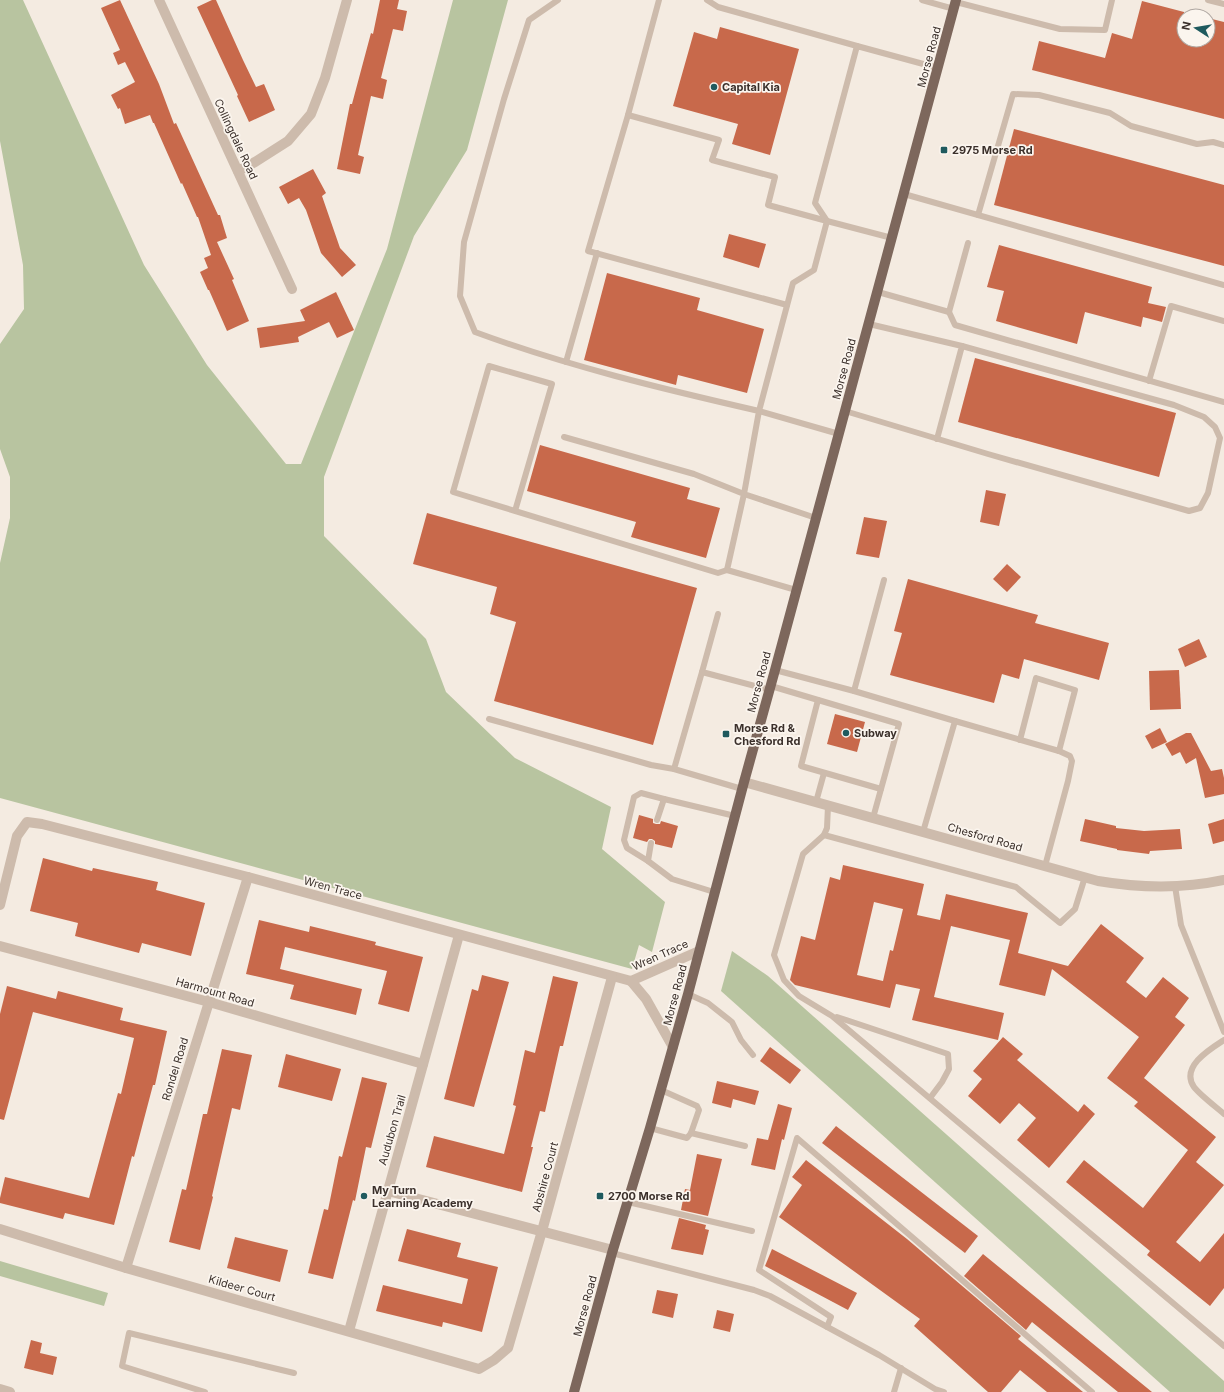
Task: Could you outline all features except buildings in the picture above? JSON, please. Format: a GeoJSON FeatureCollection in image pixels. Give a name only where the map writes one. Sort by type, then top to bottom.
{"type":"FeatureCollection","features":[{"type":"Feature","properties":{"kind":"main road","name":"Morse Road"},"geometry":{"type":"LineString","coordinates":[[574,1392],[612,1251],[650,1128],[688,994],[714,892],[955,4]]}},
{"type":"Feature","properties":{"kind":"street","name":"Collingdale Road"},"geometry":{"type":"LineString","coordinates":[[159,0],[292,289]]}},
{"type":"Feature","properties":{"kind":"street"},"geometry":{"type":"LineString","coordinates":[[238,171],[288,141],[311,114],[325,78],[348,0]]}},
{"type":"Feature","properties":{"kind":"street","name":"Chesford Road"},"geometry":{"type":"LineString","coordinates":[[743,786],[816,802],[1098,881],[1125,886],[1146,887],[1204,884],[1224,880]]}},
{"type":"Feature","properties":{"kind":"street","name":"Wren Trace"},"geometry":{"type":"LineString","coordinates":[[0,905],[17,836],[27,822],[42,824],[248,877],[631,981],[699,951]]}},
{"type":"Feature","properties":{"kind":"street","name":"Rondel Road"},"geometry":{"type":"LineString","coordinates":[[126,1268],[248,877]]}},
{"type":"Feature","properties":{"kind":"street","name":"Audubon Trail"},"geometry":{"type":"LineString","coordinates":[[349,1331],[459,935]]}},
{"type":"Feature","properties":{"kind":"street","name":"Harmount Road"},"geometry":{"type":"LineString","coordinates":[[0,946],[209,1002],[423,1064]]}},
{"type":"Feature","properties":{"kind":"street","name":"Abshire Court"},"geometry":{"type":"LineString","coordinates":[[479,1369],[494,1360],[508,1348],[612,977]]}},
{"type":"Feature","properties":{"kind":"street","name":"Wren Trace"},"geometry":{"type":"LineString","coordinates":[[631,981],[646,999],[673,1047]]}},
{"type":"Feature","properties":{"kind":"street"},"geometry":{"type":"LineString","coordinates":[[388,1191],[542,1231],[612,1251]]}},
{"type":"Feature","properties":{"kind":"street","name":"Kildeer Court"},"geometry":{"type":"LineString","coordinates":[[0,1229],[126,1268],[479,1369]]}},
{"type":"Feature","properties":{"kind":"street"},"geometry":{"type":"LineString","coordinates":[[0,1389],[10,1392]]}},
{"type":"Feature","properties":{"kind":"lane"},"geometry":{"type":"LineString","coordinates":[[558,0],[529,20],[504,99],[464,242],[460,296],[475,332],[515,347],[566,362],[660,388],[759,411],[839,434]]}},
{"type":"Feature","properties":{"kind":"lane"},"geometry":{"type":"LineString","coordinates":[[659,0],[628,115],[588,251],[787,305]]}},
{"type":"Feature","properties":{"kind":"lane"},"geometry":{"type":"LineString","coordinates":[[706,0],[718,7],[938,68]]}},
{"type":"Feature","properties":{"kind":"lane"},"geometry":{"type":"LineString","coordinates":[[922,0],[955,4],[1060,29],[1104,30],[1112,0]]}},
{"type":"Feature","properties":{"kind":"lane"},"geometry":{"type":"LineString","coordinates":[[1208,0],[1224,4]]}},
{"type":"Feature","properties":{"kind":"lane"},"geometry":{"type":"LineString","coordinates":[[827,221],[814,203],[857,46]]}},
{"type":"Feature","properties":{"kind":"lane"},"geometry":{"type":"LineString","coordinates":[[978,215],[1013,94],[1039,95],[1110,113],[1131,126],[1197,144],[1213,142],[1224,145]]}},
{"type":"Feature","properties":{"kind":"lane"},"geometry":{"type":"LineString","coordinates":[[628,115],[719,140],[712,160],[775,177],[768,205],[892,238]]}},
{"type":"Feature","properties":{"kind":"lane"},"geometry":{"type":"LineString","coordinates":[[904,194],[1224,285]]}},
{"type":"Feature","properties":{"kind":"lane"},"geometry":{"type":"LineString","coordinates":[[727,570],[744,494],[759,411],[793,283],[814,270],[827,221]]}},
{"type":"Feature","properties":{"kind":"lane"},"geometry":{"type":"LineString","coordinates":[[968,243],[949,312],[955,326],[1224,402]]}},
{"type":"Feature","properties":{"kind":"lane"},"geometry":{"type":"LineString","coordinates":[[566,362],[597,253]]}},
{"type":"Feature","properties":{"kind":"lane"},"geometry":{"type":"LineString","coordinates":[[878,292],[949,312]]}},
{"type":"Feature","properties":{"kind":"lane"},"geometry":{"type":"LineString","coordinates":[[1149,381],[1171,306],[1224,321]]}},
{"type":"Feature","properties":{"kind":"lane"},"geometry":{"type":"LineString","coordinates":[[845,411],[937,439],[1189,511],[1200,508],[1208,493],[1220,438],[1215,427],[1204,417],[1174,405],[962,346],[869,324]]}},
{"type":"Feature","properties":{"kind":"lane"},"geometry":{"type":"LineString","coordinates":[[937,439],[962,346]]}},
{"type":"Feature","properties":{"kind":"lane"},"geometry":{"type":"LineString","coordinates":[[515,511],[552,384],[489,366],[453,492],[515,511],[718,573],[727,570],[796,590]]}},
{"type":"Feature","properties":{"kind":"lane"},"geometry":{"type":"LineString","coordinates":[[564,437],[694,474],[744,494],[816,518]]}},
{"type":"Feature","properties":{"kind":"lane"},"geometry":{"type":"LineString","coordinates":[[854,691],[884,580]]}},
{"type":"Feature","properties":{"kind":"lane"},"geometry":{"type":"LineString","coordinates":[[674,769],[718,614]]}},
{"type":"Feature","properties":{"kind":"lane"},"geometry":{"type":"LineString","coordinates":[[775,670],[854,691],[1059,751],[1070,756],[1072,761],[1068,781],[1045,866]]}},
{"type":"Feature","properties":{"kind":"lane"},"geometry":{"type":"LineString","coordinates":[[702,672],[818,700],[899,724],[873,818]]}},
{"type":"Feature","properties":{"kind":"lane"},"geometry":{"type":"LineString","coordinates":[[1020,740],[1036,678],[1075,690],[1059,751]]}},
{"type":"Feature","properties":{"kind":"lane"},"geometry":{"type":"LineString","coordinates":[[818,700],[801,766],[881,789]]}},
{"type":"Feature","properties":{"kind":"lane"},"geometry":{"type":"LineString","coordinates":[[489,719],[651,765],[674,769],[743,786]]}},
{"type":"Feature","properties":{"kind":"lane"},"geometry":{"type":"LineString","coordinates":[[923,832],[955,721]]}},
{"type":"Feature","properties":{"kind":"lane"},"geometry":{"type":"LineString","coordinates":[[816,802],[824,772]]}},
{"type":"Feature","properties":{"kind":"lane"},"geometry":{"type":"LineString","coordinates":[[714,892],[672,879],[648,861],[627,848],[624,840],[634,797],[641,793],[735,816]]}},
{"type":"Feature","properties":{"kind":"lane"},"geometry":{"type":"LineString","coordinates":[[656,820],[664,799]]}},
{"type":"Feature","properties":{"kind":"lane"},"geometry":{"type":"LineString","coordinates":[[828,806],[827,828],[824,835],[803,854],[774,955],[784,980],[799,996],[832,1016],[1224,1346]]}},
{"type":"Feature","properties":{"kind":"lane"},"geometry":{"type":"LineString","coordinates":[[824,835],[1016,887],[1060,923],[1075,909],[1085,877]]}},
{"type":"Feature","properties":{"kind":"lane"},"geometry":{"type":"LineString","coordinates":[[648,861],[651,843]]}},
{"type":"Feature","properties":{"kind":"lane"},"geometry":{"type":"LineString","coordinates":[[1175,886],[1181,925],[1224,1032]]}},
{"type":"Feature","properties":{"kind":"lane"},"geometry":{"type":"LineString","coordinates":[[688,994],[708,1003],[732,1022],[741,1040],[753,1055]]}},
{"type":"Feature","properties":{"kind":"lane"},"geometry":{"type":"LineString","coordinates":[[832,1016],[948,1054],[948,1069],[942,1082],[930,1098]]}},
{"type":"Feature","properties":{"kind":"lane"},"geometry":{"type":"LineString","coordinates":[[1224,1040],[1208,1051],[1192,1066],[1190,1078],[1194,1087],[1224,1114]]}},
{"type":"Feature","properties":{"kind":"lane"},"geometry":{"type":"LineString","coordinates":[[650,1128],[687,1138],[691,1133],[699,1110],[697,1106],[661,1090]]}},
{"type":"Feature","properties":{"kind":"lane"},"geometry":{"type":"LineString","coordinates":[[691,1133],[745,1146]]}},
{"type":"Feature","properties":{"kind":"lane"},"geometry":{"type":"LineString","coordinates":[[827,1327],[831,1317],[759,1270],[797,1138],[1092,1392]]}},
{"type":"Feature","properties":{"kind":"lane"},"geometry":{"type":"LineString","coordinates":[[628,1202],[752,1231]]}},
{"type":"Feature","properties":{"kind":"lane"},"geometry":{"type":"LineString","coordinates":[[612,1251],[765,1294],[880,1355],[935,1389],[944,1392]]}},
{"type":"Feature","properties":{"kind":"lane"},"geometry":{"type":"LineString","coordinates":[[205,1392],[122,1366],[129,1333],[294,1373]]}},
{"type":"Feature","properties":{"kind":"lane"},"geometry":{"type":"LineString","coordinates":[[894,1392],[901,1368]]}},
{"type":"Feature","properties":{"kind":"green space"},"geometry":{"type":"Polygon","coordinates":[[[0,0],[23,0],[144,265],[207,365],[286,464],[301,464],[387,249],[453,0],[508,0],[467,150],[414,236],[324,477],[324,536],[426,639],[446,692],[515,758],[611,807],[602,849],[665,902],[652,952],[639,945],[632,969],[0,798],[0,563],[10,518],[10,477],[0,449],[0,344],[24,309],[23,265],[0,141],[0,0]]]}},
{"type":"Feature","properties":{"kind":"green space"},"geometry":{"type":"Polygon","coordinates":[[[732,951],[768,976],[1224,1381],[1224,1392],[1170,1392],[721,991],[732,951]]]}},
{"type":"Feature","properties":{"kind":"green space"},"geometry":{"type":"Polygon","coordinates":[[[0,1261],[108,1293],[104,1306],[0,1276],[0,1261]]]}},
{"type":"Feature","properties":{"kind":"place","name":"Capital Kia"},"geometry":{"type":"Point","coordinates":[714,87]}},
{"type":"Feature","properties":{"kind":"place","name":"2975 Morse Rd"},"geometry":{"type":"Point","coordinates":[944,150]}},
{"type":"Feature","properties":{"kind":"place","name":"Subway"},"geometry":{"type":"Point","coordinates":[846,733]}},
{"type":"Feature","properties":{"kind":"place","name":"Morse Rd & Chesford Rd"},"geometry":{"type":"Point","coordinates":[726,734]}},
{"type":"Feature","properties":{"kind":"place","name":"My Turn Learning Academy"},"geometry":{"type":"Point","coordinates":[364,1196]}},
{"type":"Feature","properties":{"kind":"place","name":"2700 Morse Rd"},"geometry":{"type":"Point","coordinates":[600,1196]}}]}
